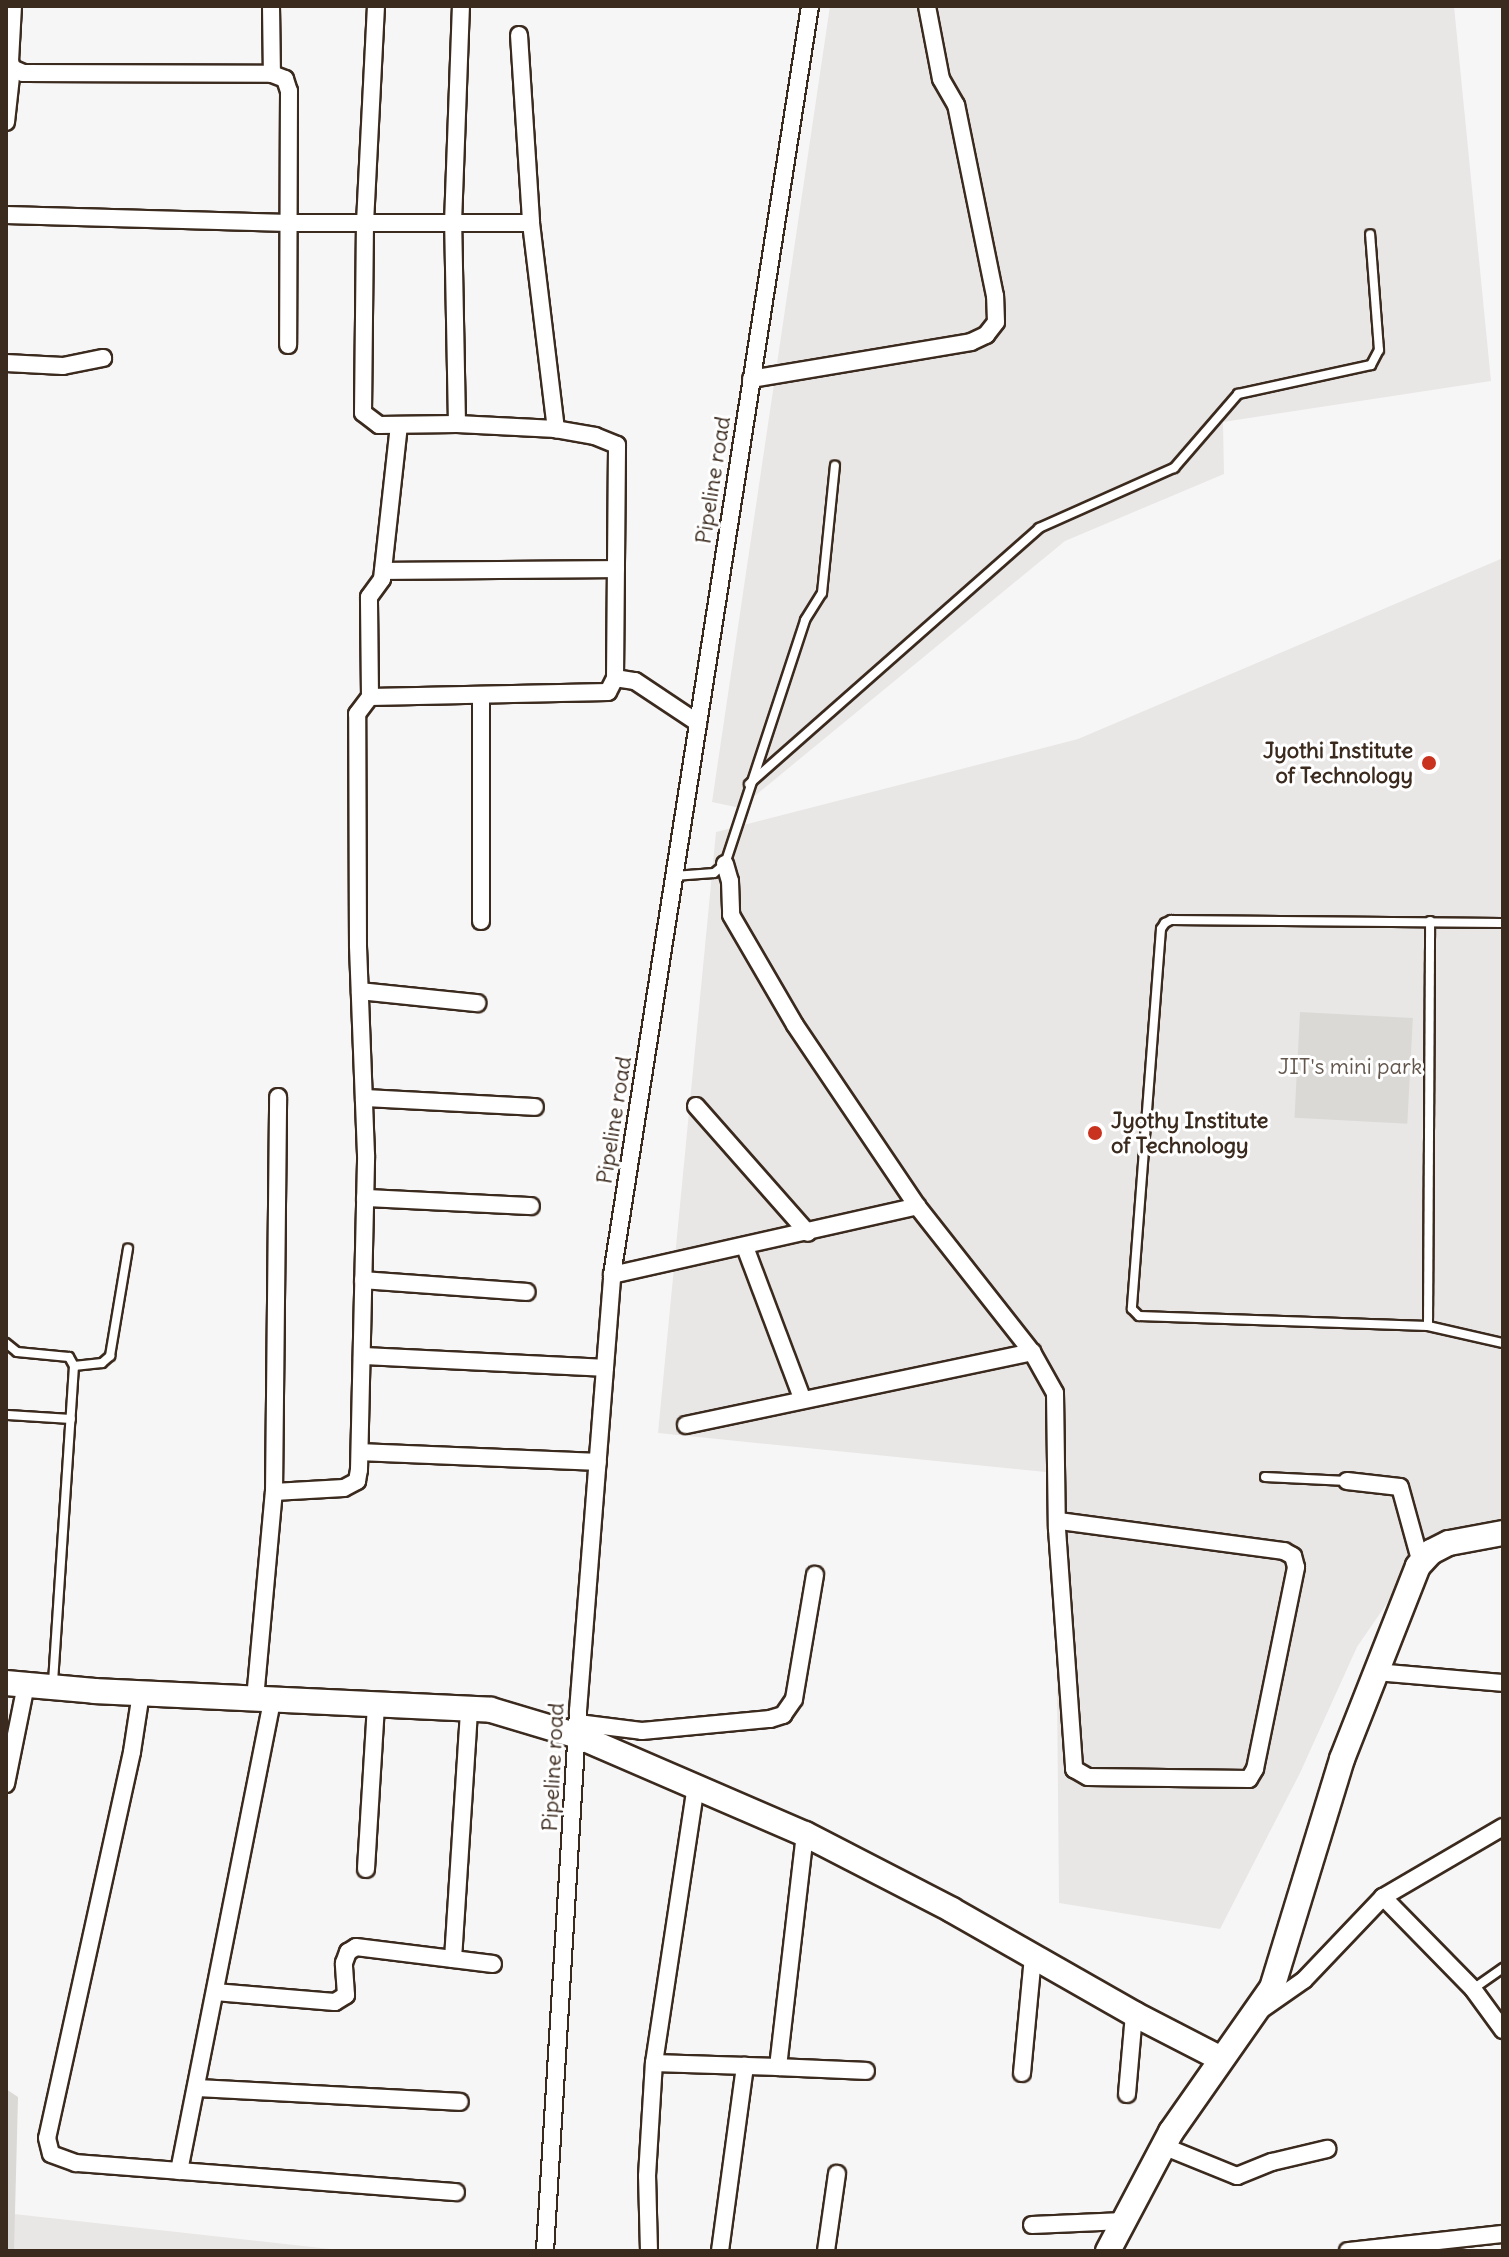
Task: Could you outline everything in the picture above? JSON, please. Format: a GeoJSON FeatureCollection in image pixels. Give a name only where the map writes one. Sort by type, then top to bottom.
{"type":"FeatureCollection","features":[{"type":"Feature","properties":{"kind":"street"},"geometry":{"type":"LineString","coordinates":[[6,122],[12,68],[13,6]]}},
{"type":"Feature","properties":{"kind":"street"},"geometry":{"type":"LineString","coordinates":[[271,6],[272,74]]}},
{"type":"Feature","properties":{"kind":"street"},"geometry":{"type":"LineString","coordinates":[[370,697],[608,692],[614,687],[615,678],[616,569],[617,445],[595,436],[556,429],[457,424],[379,425],[363,413],[365,223],[376,6]]}},
{"type":"Feature","properties":{"kind":"street"},"geometry":{"type":"LineString","coordinates":[[457,424],[453,223],[461,6]]}},
{"type":"Feature","properties":{"kind":"street","name":"Pipeline road"},"geometry":{"type":"LineString","coordinates":[[545,2251],[578,1730],[612,1275],[810,6]]}},
{"type":"Feature","properties":{"kind":"street"},"geometry":{"type":"LineString","coordinates":[[751,379],[971,342],[986,335],[996,322],[995,296],[956,105],[941,79],[927,6]]}},
{"type":"Feature","properties":{"kind":"street"},"geometry":{"type":"LineString","coordinates":[[519,35],[531,223],[556,429]]}},
{"type":"Feature","properties":{"kind":"street"},"geometry":{"type":"LineString","coordinates":[[12,68],[23,73],[272,74],[285,79],[289,91],[288,345]]}},
{"type":"Feature","properties":{"kind":"street"},"geometry":{"type":"LineString","coordinates":[[6,215],[289,223],[531,223]]}},
{"type":"Feature","properties":{"kind":"street"},"geometry":{"type":"LineString","coordinates":[[6,363],[63,366],[103,358]]}},
{"type":"Feature","properties":{"kind":"street"},"geometry":{"type":"LineString","coordinates":[[274,1492],[344,1488],[357,1481],[365,1198],[357,714],[370,697],[369,597],[382,579],[399,425]]}},
{"type":"Feature","properties":{"kind":"street"},"geometry":{"type":"LineString","coordinates":[[383,571],[616,569]]}},
{"type":"Feature","properties":{"kind":"street"},"geometry":{"type":"LineString","coordinates":[[615,678],[635,681],[698,723]]}},
{"type":"Feature","properties":{"kind":"street"},"geometry":{"type":"LineString","coordinates":[[481,695],[481,921]]}},
{"type":"Feature","properties":{"kind":"street"},"geometry":{"type":"LineString","coordinates":[[725,864],[730,881],[731,915],[795,1025],[917,1206],[1032,1352],[1051,1383],[1057,1403],[1059,1521],[1072,1747],[1077,1773],[1088,1777],[1249,1779],[1255,1769],[1296,1567],[1293,1556],[1284,1551],[1059,1521]]}},
{"type":"Feature","properties":{"kind":"street"},"geometry":{"type":"LineString","coordinates":[[360,991],[477,1003]]}},
{"type":"Feature","properties":{"kind":"street"},"geometry":{"type":"LineString","coordinates":[[179,2171],[215,1992],[264,1699],[274,1492],[278,1097]]}},
{"type":"Feature","properties":{"kind":"street"},"geometry":{"type":"LineString","coordinates":[[364,1098],[535,1107]]}},
{"type":"Feature","properties":{"kind":"street"},"geometry":{"type":"LineString","coordinates":[[696,1106],[808,1233]]}},
{"type":"Feature","properties":{"kind":"street"},"geometry":{"type":"LineString","coordinates":[[365,1198],[531,1206]]}},
{"type":"Feature","properties":{"kind":"street"},"geometry":{"type":"LineString","coordinates":[[612,1275],[917,1206]]}},
{"type":"Feature","properties":{"kind":"street"},"geometry":{"type":"LineString","coordinates":[[745,1247],[802,1398]]}},
{"type":"Feature","properties":{"kind":"street"},"geometry":{"type":"LineString","coordinates":[[363,1280],[527,1292]]}},
{"type":"Feature","properties":{"kind":"street"},"geometry":{"type":"LineString","coordinates":[[686,1425],[802,1398],[1032,1352]]}},
{"type":"Feature","properties":{"kind":"street"},"geometry":{"type":"LineString","coordinates":[[362,1356],[605,1368]]}},
{"type":"Feature","properties":{"kind":"street"},"geometry":{"type":"LineString","coordinates":[[360,1452],[598,1462]]}},
{"type":"Feature","properties":{"kind":"street"},"geometry":{"type":"LineString","coordinates":[[1347,1481],[1400,1487],[1421,1563]]}},
{"type":"Feature","properties":{"kind":"street"},"geometry":{"type":"LineString","coordinates":[[1108,2251],[1163,2146],[1272,1988],[1342,1759],[1421,1563],[1431,1552],[1449,1543],[1503,1533]]}},
{"type":"Feature","properties":{"kind":"street"},"geometry":{"type":"LineString","coordinates":[[6,1784],[16,1684],[491,1710],[578,1730],[642,1731],[770,1719],[783,1715],[794,1699],[815,1575]]}},
{"type":"Feature","properties":{"kind":"street"},"geometry":{"type":"LineString","coordinates":[[1375,1672],[1503,1683]]}},
{"type":"Feature","properties":{"kind":"street"},"geometry":{"type":"LineString","coordinates":[[141,1693],[132,1752],[47,2138],[51,2154],[62,2160],[179,2171],[456,2192]]}},
{"type":"Feature","properties":{"kind":"street"},"geometry":{"type":"LineString","coordinates":[[366,1869],[376,1705]]}},
{"type":"Feature","properties":{"kind":"street"},"geometry":{"type":"LineString","coordinates":[[453,1959],[469,1709]]}},
{"type":"Feature","properties":{"kind":"street"},"geometry":{"type":"LineString","coordinates":[[578,1730],[805,1834],[952,1910],[1134,2014],[1221,2059]]}},
{"type":"Feature","properties":{"kind":"street"},"geometry":{"type":"LineString","coordinates":[[649,2251],[647,2176],[654,2063],[696,1786]]}},
{"type":"Feature","properties":{"kind":"street"},"geometry":{"type":"LineString","coordinates":[[1257,2012],[1304,1980],[1383,1897],[1503,1827]]}},
{"type":"Feature","properties":{"kind":"street"},"geometry":{"type":"LineString","coordinates":[[778,2067],[805,1834]]}},
{"type":"Feature","properties":{"kind":"street"},"geometry":{"type":"LineString","coordinates":[[1383,1897],[1473,1989],[1503,2030]]}},
{"type":"Feature","properties":{"kind":"street"},"geometry":{"type":"LineString","coordinates":[[215,1992],[335,2002],[346,1995],[344,1963],[348,1952],[356,1947],[493,1964]]}},
{"type":"Feature","properties":{"kind":"street"},"geometry":{"type":"LineString","coordinates":[[1022,2073],[1033,1956]]}},
{"type":"Feature","properties":{"kind":"street"},"geometry":{"type":"LineString","coordinates":[[1127,2094],[1134,2014]]}},
{"type":"Feature","properties":{"kind":"street"},"geometry":{"type":"LineString","coordinates":[[654,2063],[866,2071]]}},
{"type":"Feature","properties":{"kind":"street"},"geometry":{"type":"LineString","coordinates":[[720,2251],[745,2066]]}},
{"type":"Feature","properties":{"kind":"street"},"geometry":{"type":"LineString","coordinates":[[196,2088],[460,2102]]}},
{"type":"Feature","properties":{"kind":"street"},"geometry":{"type":"LineString","coordinates":[[1163,2146],[1237,2176],[1272,2162],[1327,2149]]}},
{"type":"Feature","properties":{"kind":"street"},"geometry":{"type":"LineString","coordinates":[[826,2251],[837,2174]]}},
{"type":"Feature","properties":{"kind":"street"},"geometry":{"type":"LineString","coordinates":[[1032,2225],[1124,2221]]}},
{"type":"Feature","properties":{"kind":"street"},"geometry":{"type":"LineString","coordinates":[[1348,2251],[1503,2234]]}},
{"type":"Feature","properties":{"kind":"lane"},"geometry":{"type":"LineString","coordinates":[[749,784],[1039,528],[1174,468],[1238,394],[1371,365],[1379,350],[1370,234]]}},
{"type":"Feature","properties":{"kind":"lane"},"geometry":{"type":"LineString","coordinates":[[674,876],[714,873],[725,864],[805,620],[822,593],[835,466]]}},
{"type":"Feature","properties":{"kind":"lane"},"geometry":{"type":"LineString","coordinates":[[1501,923],[1171,920],[1165,923],[1161,929],[1132,1309],[1139,1316],[1428,1326],[1503,1343]]}},
{"type":"Feature","properties":{"kind":"lane"},"geometry":{"type":"LineString","coordinates":[[1428,1326],[1430,921]]}},
{"type":"Feature","properties":{"kind":"lane"},"geometry":{"type":"LineString","coordinates":[[74,1366],[102,1363],[110,1356],[128,1249]]}},
{"type":"Feature","properties":{"kind":"lane"},"geometry":{"type":"LineString","coordinates":[[6,1343],[17,1352],[69,1357],[74,1366],[53,1687]]}},
{"type":"Feature","properties":{"kind":"lane"},"geometry":{"type":"LineString","coordinates":[[8,1415],[71,1419]]}},
{"type":"Feature","properties":{"kind":"lane"},"geometry":{"type":"LineString","coordinates":[[1265,1477],[1347,1481]]}},
{"type":"Feature","properties":{"kind":"lane"},"geometry":{"type":"LineString","coordinates":[[1473,1989],[1503,1968]]}},
{"type":"Feature","properties":{"kind":"shaded area"},"geometry":{"type":"Polygon","coordinates":[[[830,6],[1454,6],[1491,381],[1223,422],[1224,474],[1065,541],[740,808],[712,802],[830,6]]]}},
{"type":"Feature","properties":{"kind":"shaded area","name":"Jyothy Institute of Technology"},"geometry":{"type":"Polygon","coordinates":[[[1503,558],[1503,1526],[1427,1545],[1357,1647],[1300,1773],[1220,1929],[1059,1903],[1055,1473],[658,1433],[716,832],[1078,739],[1503,558]]]}},
{"type":"Feature","properties":{"kind":"shaded area"},"geometry":{"type":"Polygon","coordinates":[[[14,2214],[348,2251],[14,2251],[14,2214]]]}},
{"type":"Feature","properties":{"kind":"green space","name":"JIT's mini park"},"geometry":{"type":"Polygon","coordinates":[[[1300,1012],[1413,1018],[1407,1124],[1294,1118],[1300,1012]]]}},
{"type":"Feature","properties":{"kind":"green space"},"geometry":{"type":"Polygon","coordinates":[[[6,2089],[18,2097],[14,2251],[6,2251],[6,2089]]]}},
{"type":"Feature","properties":{"kind":"place","name":"Jyothi Institute of Technology"},"geometry":{"type":"Point","coordinates":[1429,763]}},
{"type":"Feature","properties":{"kind":"place","name":"Jyothy Institute of Technology"},"geometry":{"type":"Point","coordinates":[1095,1133]}}]}
